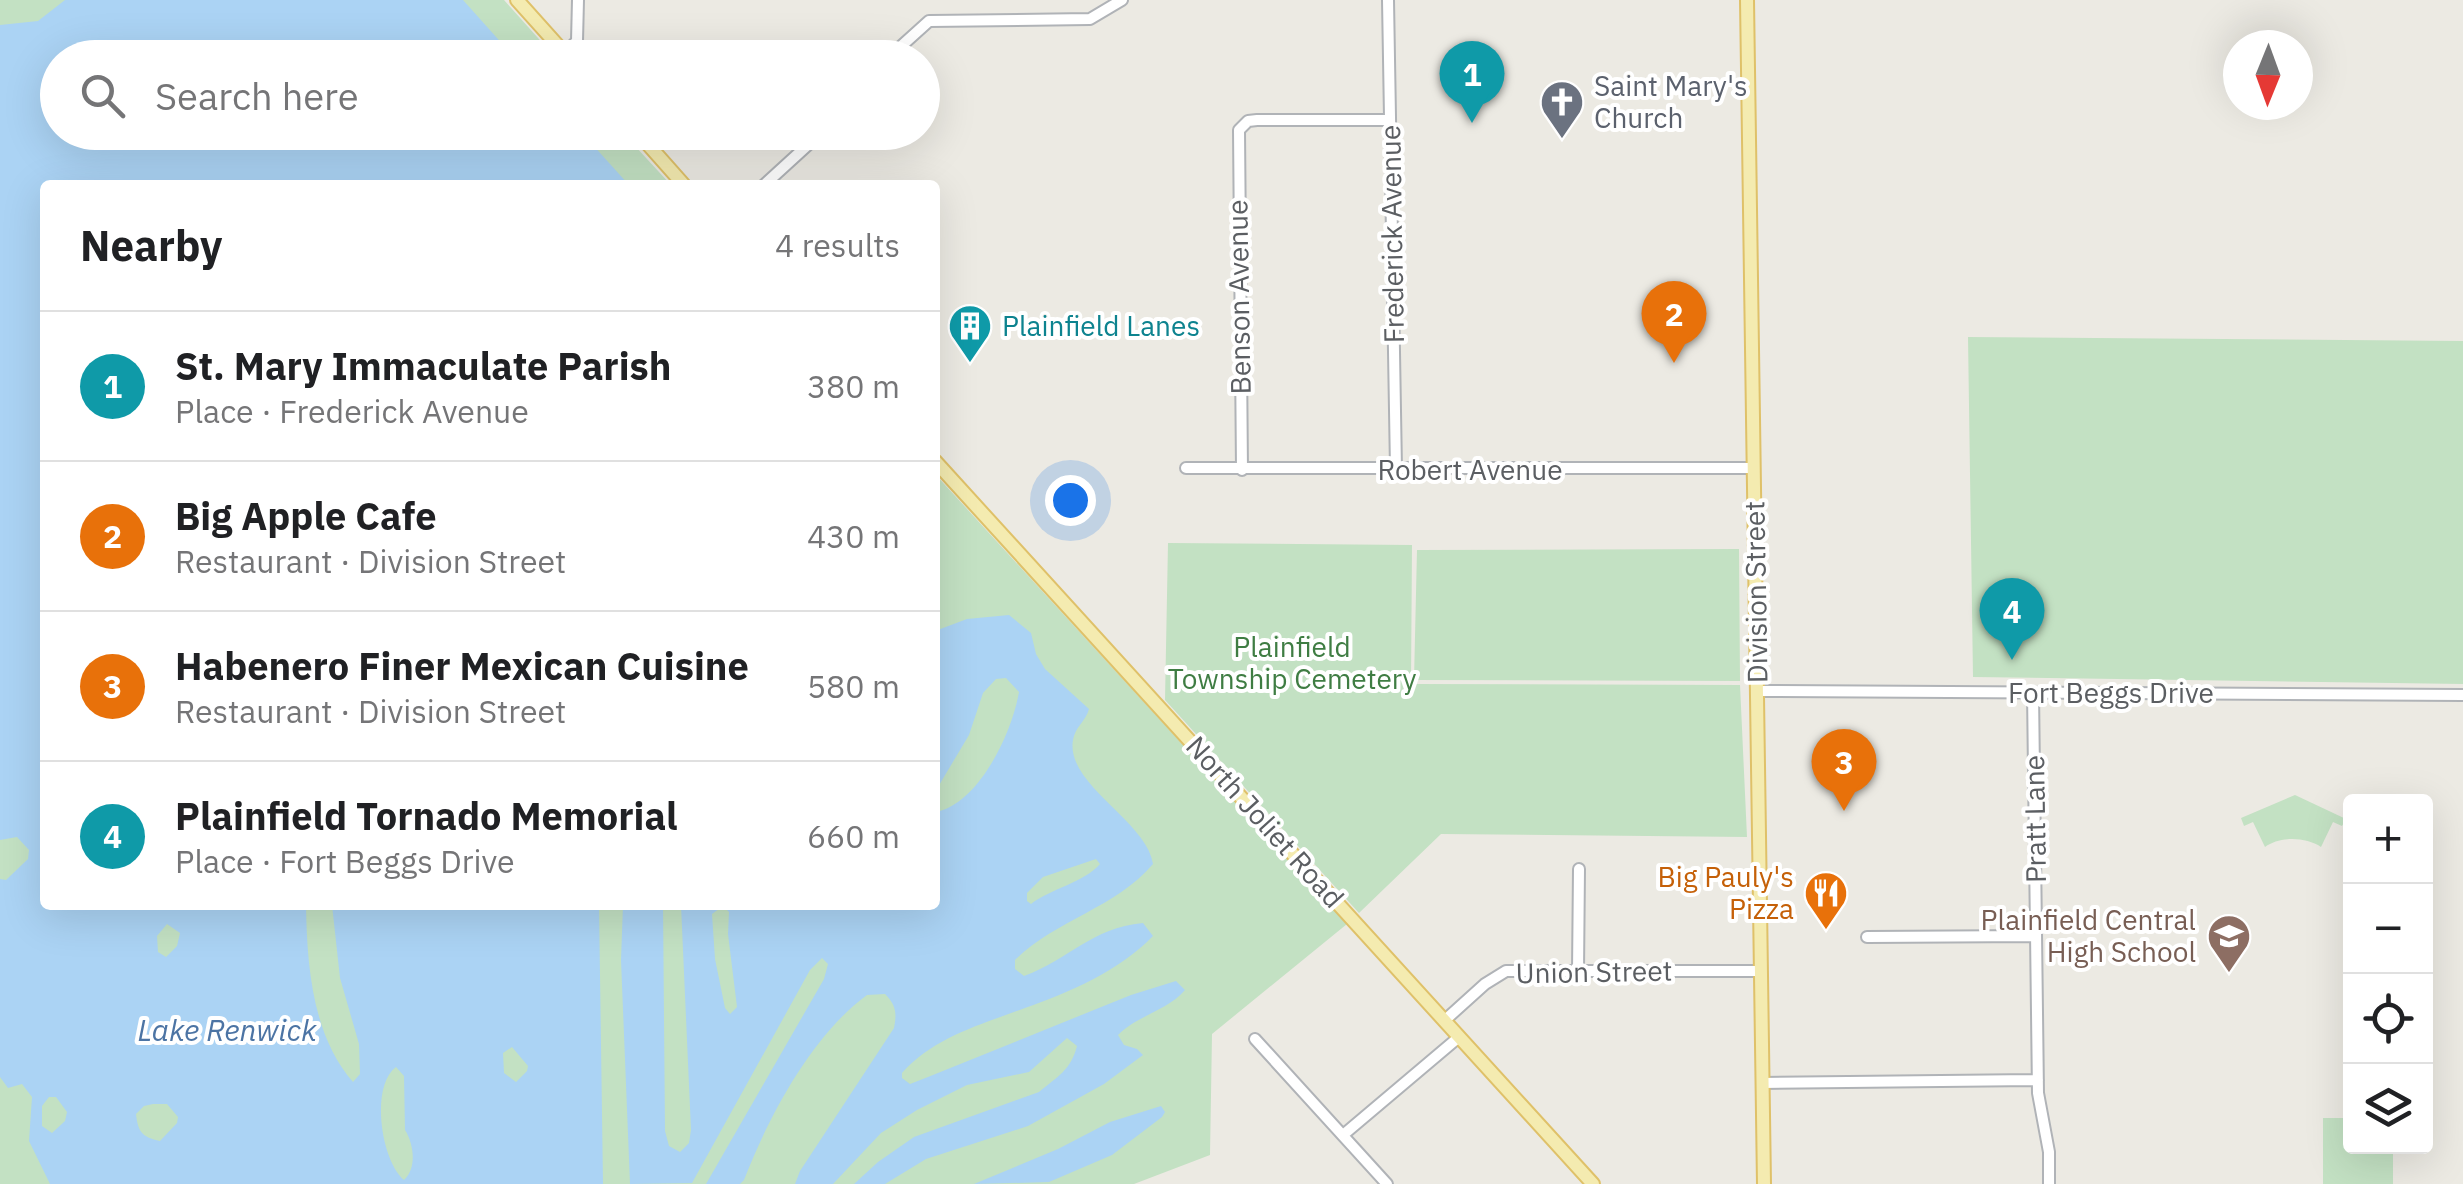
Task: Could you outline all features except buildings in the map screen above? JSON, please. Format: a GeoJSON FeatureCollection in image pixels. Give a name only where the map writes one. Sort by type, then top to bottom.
{"type":"FeatureCollection","features":[{"type":"Feature","properties":{"kind":"main road"},"geometry":{"type":"LineString","coordinates":[[517,0],[553,40]]}},
{"type":"Feature","properties":{"kind":"main road","name":"Division Street"},"geometry":{"type":"LineString","coordinates":[[1747,0],[1764,1184]]}},
{"type":"Feature","properties":{"kind":"main road"},"geometry":{"type":"LineString","coordinates":[[653,150],[680,180]]}},
{"type":"Feature","properties":{"kind":"main road","name":"North Joliet Road"},"geometry":{"type":"LineString","coordinates":[[940,466],[1594,1184]]}},
{"type":"Feature","properties":{"kind":"street"},"geometry":{"type":"LineString","coordinates":[[576,40],[578,0]]}},
{"type":"Feature","properties":{"kind":"street"},"geometry":{"type":"LineString","coordinates":[[908,40],[929,21],[1090,19],[1122,0]]}},
{"type":"Feature","properties":{"kind":"street","name":"Frederick Avenue"},"geometry":{"type":"LineString","coordinates":[[1388,0],[1396,469]]}},
{"type":"Feature","properties":{"kind":"street","name":"Benson Avenue"},"geometry":{"type":"LineString","coordinates":[[1242,470],[1237,138],[1243,125],[1257,120],[1390,120]]}},
{"type":"Feature","properties":{"kind":"street"},"geometry":{"type":"LineString","coordinates":[[769,180],[802,150]]}},
{"type":"Feature","properties":{"kind":"street","name":"Robert Avenue"},"geometry":{"type":"LineString","coordinates":[[1186,468],[1754,468]]}},
{"type":"Feature","properties":{"kind":"street","name":"Fort Beggs Drive"},"geometry":{"type":"LineString","coordinates":[[1758,691],[2463,694]]}},
{"type":"Feature","properties":{"kind":"street","name":"Pratt Lane"},"geometry":{"type":"LineString","coordinates":[[2034,692],[2038,1080],[2049,1152],[2049,1184]]}},
{"type":"Feature","properties":{"kind":"street"},"geometry":{"type":"LineString","coordinates":[[1578,971],[1579,869]]}},
{"type":"Feature","properties":{"kind":"street"},"geometry":{"type":"LineString","coordinates":[[1867,937],[2036,936]]}},
{"type":"Feature","properties":{"kind":"street","name":"Union Street"},"geometry":{"type":"LineString","coordinates":[[1444,1021],[1485,984],[1506,971],[1761,971]]}},
{"type":"Feature","properties":{"kind":"street"},"geometry":{"type":"LineString","coordinates":[[1343,1135],[1458,1037]]}},
{"type":"Feature","properties":{"kind":"street"},"geometry":{"type":"LineString","coordinates":[[1255,1039],[1387,1184]]}},
{"type":"Feature","properties":{"kind":"street"},"geometry":{"type":"LineString","coordinates":[[1762,1083],[2038,1080]]}},
{"type":"Feature","properties":{"kind":"green space"},"geometry":{"type":"Polygon","coordinates":[[[0,0],[504,0],[540,40],[40,40],[40,150],[639,150],[666,180],[40,180],[40,910],[940,910],[940,479],[1347,924],[1212,1034],[1210,1155],[1134,1184],[0,1184],[0,0]]]}},
{"type":"Feature","properties":{"kind":"green space"},"geometry":{"type":"Polygon","coordinates":[[[1968,337],[2463,341],[2463,684],[1973,677],[1968,337]]]}},
{"type":"Feature","properties":{"kind":"green space","name":"Plainfield Township Cemetery"},"geometry":{"type":"Polygon","coordinates":[[[1168,543],[1412,545],[1411,684],[1740,685],[1747,837],[1441,834],[1359,913],[1165,700],[1168,543]]]}},
{"type":"Feature","properties":{"kind":"green space"},"geometry":{"type":"Polygon","coordinates":[[[1739,549],[1740,681],[1414,680],[1417,550],[1739,549]]]}},
{"type":"Feature","properties":{"kind":"green space"},"geometry":{"type":"Polygon","coordinates":[[[2295,795],[2343,818],[2343,824],[2333,822],[2321,847],[2293,839],[2265,847],[2253,822],[2244,826],[2241,818],[2295,795]]]}},
{"type":"Feature","properties":{"kind":"green space"},"geometry":{"type":"Polygon","coordinates":[[[2323,1118],[2343,1118],[2343,1154],[2393,1154],[2393,1184],[2323,1184],[2323,1118]]]}},
{"type":"Feature","properties":{"kind":"water","name":"Lake Renwick"},"geometry":{"type":"Polygon","coordinates":[[[65,0],[463,0],[499,40],[40,40],[40,150],[597,150],[624,180],[40,180],[40,910],[306,910],[310,975],[320,1021],[328,1043],[353,1082],[360,1074],[359,1044],[340,978],[333,910],[599,910],[603,1184],[50,1184],[29,1141],[32,1097],[22,1084],[8,1088],[0,1077],[0,879],[6,880],[28,859],[29,850],[17,837],[0,840],[0,25],[38,21],[65,0]],[[167,924],[157,936],[158,952],[166,957],[177,946],[180,933],[167,924]],[[512,1047],[503,1053],[504,1073],[516,1082],[528,1066],[512,1047]],[[396,1067],[383,1090],[382,1124],[389,1157],[404,1180],[413,1156],[405,1130],[404,1076],[396,1067]],[[49,1097],[42,1106],[42,1126],[52,1133],[65,1121],[67,1112],[56,1097],[49,1097]],[[167,1104],[144,1106],[136,1114],[138,1125],[142,1133],[160,1141],[178,1117],[167,1104]]]}},
{"type":"Feature","properties":{"kind":"water"},"geometry":{"type":"Polygon","coordinates":[[[1009,615],[1031,633],[1045,669],[1089,709],[1074,736],[1073,753],[1080,769],[1136,832],[1153,864],[1121,892],[1031,946],[1015,960],[1015,969],[1024,976],[1095,937],[1125,926],[1143,923],[1153,936],[1125,960],[1093,979],[943,1041],[915,1061],[902,1073],[902,1078],[910,1084],[1131,995],[1176,981],[1185,990],[1118,1035],[1124,1045],[1143,1055],[1104,1084],[1028,1126],[926,1159],[885,1184],[854,1184],[914,1137],[1039,1092],[1071,1061],[1077,1046],[1067,1038],[1029,1072],[967,1085],[917,1110],[881,1133],[833,1184],[795,1184],[894,1028],[895,1010],[889,998],[885,994],[867,995],[810,1055],[765,1131],[744,1180],[740,1184],[706,1184],[824,979],[828,964],[822,958],[810,970],[692,1183],[630,1184],[621,960],[623,910],[663,910],[665,1131],[669,1146],[680,1152],[689,1143],[691,1130],[681,910],[718,910],[712,914],[715,959],[725,1008],[730,1014],[737,1007],[727,910],[940,910],[940,811],[955,804],[981,779],[1002,744],[1019,692],[1006,678],[996,679],[983,693],[969,735],[940,784],[940,629],[967,619],[1009,615]],[[1096,859],[1043,877],[1027,893],[1027,901],[1031,904],[1100,864],[1096,859]]]}},
{"type":"Feature","properties":{"kind":"water"},"geometry":{"type":"Polygon","coordinates":[[[1161,1106],[1165,1112],[1162,1117],[1112,1155],[1049,1182],[974,1184],[1110,1122],[1161,1106]]]}},
{"type":"Feature","properties":{"kind":"place","name":"St. Mary Immaculate Parish"},"geometry":{"type":"Point","coordinates":[1472,123]}},
{"type":"Feature","properties":{"kind":"place","name":"Saint Mary's Church"},"geometry":{"type":"Point","coordinates":[1562,140]}},
{"type":"Feature","properties":{"kind":"place","name":"Big Apple Cafe"},"geometry":{"type":"Point","coordinates":[1674,363]}},
{"type":"Feature","properties":{"kind":"place","name":"Plainfield Lanes"},"geometry":{"type":"Point","coordinates":[970,364]}},
{"type":"Feature","properties":{"kind":"place","name":"Plainfield Tornado Memorial"},"geometry":{"type":"Point","coordinates":[2012,660]}},
{"type":"Feature","properties":{"kind":"place","name":"Habenero Finer Mexican Cuisine"},"geometry":{"type":"Point","coordinates":[1844,811]}},
{"type":"Feature","properties":{"kind":"place","name":"Big Pauly's Pizza"},"geometry":{"type":"Point","coordinates":[1826,931]}},
{"type":"Feature","properties":{"kind":"place","name":"Plainfield Central High School"},"geometry":{"type":"Point","coordinates":[2229,974]}}]}
